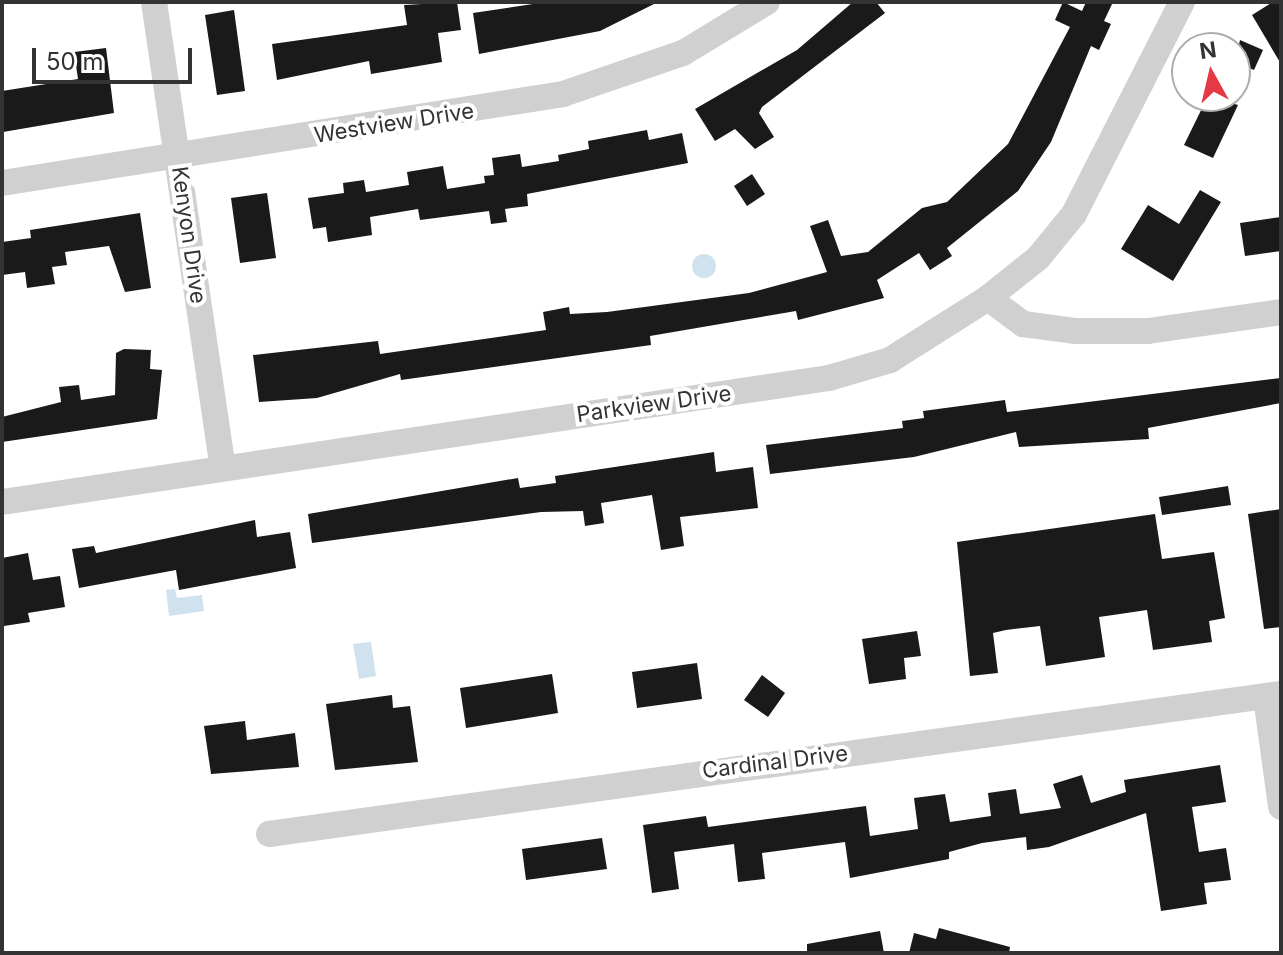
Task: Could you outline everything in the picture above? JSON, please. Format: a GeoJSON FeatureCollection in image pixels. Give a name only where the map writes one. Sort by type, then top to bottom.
{"type":"FeatureCollection","features":[{"type":"Feature","properties":{"kind":"street","name":"Kenyon Drive"},"geometry":{"type":"LineString","coordinates":[[154,2],[223,468]]}},
{"type":"Feature","properties":{"kind":"street","name":"Westview Drive"},"geometry":{"type":"LineString","coordinates":[[2,183],[563,94],[683,53],[767,2]]}},
{"type":"Feature","properties":{"kind":"street","name":"Parkview Drive"},"geometry":{"type":"LineString","coordinates":[[2,502],[829,378],[890,360],[988,298],[1038,258],[1074,214],[1182,2]]}},
{"type":"Feature","properties":{"kind":"street"},"geometry":{"type":"LineString","coordinates":[[988,298],[1023,324],[1075,331],[1148,331],[1281,312]]}},
{"type":"Feature","properties":{"kind":"street"},"geometry":{"type":"LineString","coordinates":[[1273,696],[1281,807]]}},
{"type":"Feature","properties":{"kind":"street","name":"Cardinal Drive"},"geometry":{"type":"LineString","coordinates":[[269,834],[1273,696]]}},
{"type":"Feature","properties":{"kind":"water"},"geometry":{"type":"Polygon","coordinates":[[[704,254],[715,261],[716,266],[709,277],[704,278],[693,271],[692,266],[699,255],[704,254]]]}},
{"type":"Feature","properties":{"kind":"water"},"geometry":{"type":"Polygon","coordinates":[[[175,589],[177,598],[202,595],[204,611],[169,616],[166,590],[175,589]]]}},
{"type":"Feature","properties":{"kind":"water"},"geometry":{"type":"Polygon","coordinates":[[[371,642],[376,676],[359,679],[353,644],[371,642]]]}},
{"type":"Feature","properties":{"kind":"building"},"geometry":{"type":"Polygon","coordinates":[[[457,2],[461,30],[438,33],[442,62],[371,74],[369,61],[277,80],[272,44],[407,25],[404,5],[457,2]]]}},
{"type":"Feature","properties":{"kind":"building"},"geometry":{"type":"Polygon","coordinates":[[[546,2],[658,2],[600,31],[479,54],[473,13],[546,2]]]}},
{"type":"Feature","properties":{"kind":"building"},"geometry":{"type":"Polygon","coordinates":[[[853,2],[876,2],[885,13],[762,107],[759,113],[774,137],[755,149],[735,129],[715,141],[695,109],[797,50],[853,2]]]}},
{"type":"Feature","properties":{"kind":"building"},"geometry":{"type":"Polygon","coordinates":[[[1063,2],[1082,11],[1086,2],[1113,2],[1104,21],[1111,24],[1099,50],[1091,46],[1051,142],[1018,191],[947,248],[952,256],[930,270],[919,253],[877,280],[884,298],[798,320],[796,311],[650,336],[651,345],[401,380],[400,374],[317,398],[259,402],[253,355],[378,341],[380,354],[546,330],[543,312],[569,307],[570,314],[607,312],[749,293],[827,272],[810,226],[828,220],[841,256],[868,252],[922,208],[947,202],[1008,144],[1070,27],[1055,20],[1063,2]]]}},
{"type":"Feature","properties":{"kind":"building"},"geometry":{"type":"Polygon","coordinates":[[[1273,2],[1281,2],[1281,64],[1252,15],[1273,2]]]}},
{"type":"Feature","properties":{"kind":"building"},"geometry":{"type":"Polygon","coordinates":[[[234,10],[245,91],[217,95],[205,15],[234,10]]]}},
{"type":"Feature","properties":{"kind":"building"},"geometry":{"type":"Polygon","coordinates":[[[1251,45],[1263,50],[1254,70],[1251,69],[1251,45]]]}},
{"type":"Feature","properties":{"kind":"building"},"geometry":{"type":"Polygon","coordinates":[[[106,48],[114,113],[3,132],[2,91],[78,79],[74,52],[106,48]]]}},
{"type":"Feature","properties":{"kind":"building"},"geometry":{"type":"Polygon","coordinates":[[[1200,112],[1235,112],[1213,158],[1184,145],[1200,112]]]}},
{"type":"Feature","properties":{"kind":"building"},"geometry":{"type":"Polygon","coordinates":[[[647,130],[649,140],[682,133],[688,163],[527,194],[528,206],[505,209],[507,222],[491,224],[489,211],[420,220],[418,209],[370,217],[372,235],[328,242],[326,227],[313,229],[308,198],[344,193],[343,183],[364,180],[366,192],[409,185],[407,172],[443,166],[447,189],[485,183],[484,176],[494,175],[492,158],[520,154],[522,167],[559,161],[558,155],[589,149],[588,141],[647,130]]]}},
{"type":"Feature","properties":{"kind":"building"},"geometry":{"type":"Polygon","coordinates":[[[752,174],[765,194],[747,206],[734,186],[752,174]]]}},
{"type":"Feature","properties":{"kind":"building"},"geometry":{"type":"Polygon","coordinates":[[[1200,190],[1221,202],[1173,281],[1121,249],[1148,205],[1179,224],[1200,190]]]}},
{"type":"Feature","properties":{"kind":"building"},"geometry":{"type":"Polygon","coordinates":[[[267,193],[276,258],[240,263],[231,198],[267,193]]]}},
{"type":"Feature","properties":{"kind":"building"},"geometry":{"type":"Polygon","coordinates":[[[140,213],[151,288],[125,292],[109,246],[65,252],[67,265],[52,267],[55,284],[27,288],[25,272],[2,275],[2,242],[31,238],[30,230],[140,213]]]}},
{"type":"Feature","properties":{"kind":"building"},"geometry":{"type":"Polygon","coordinates":[[[1281,217],[1281,251],[1245,256],[1240,223],[1281,217]]]}},
{"type":"Feature","properties":{"kind":"building"},"geometry":{"type":"Polygon","coordinates":[[[124,349],[151,350],[150,369],[162,370],[157,419],[2,442],[2,417],[61,402],[59,387],[79,385],[81,400],[115,395],[116,353],[124,349]]]}},
{"type":"Feature","properties":{"kind":"building"},"geometry":{"type":"Polygon","coordinates":[[[1281,378],[1281,403],[1148,428],[1149,439],[1019,447],[1016,432],[914,457],[770,474],[766,445],[903,428],[902,421],[924,418],[923,411],[1005,400],[1007,412],[1281,378]]]}},
{"type":"Feature","properties":{"kind":"building"},"geometry":{"type":"Polygon","coordinates":[[[714,452],[716,472],[753,467],[758,508],[680,517],[684,546],[661,550],[652,495],[601,503],[604,523],[585,526],[583,511],[541,512],[312,543],[308,514],[518,478],[520,488],[556,483],[555,476],[714,452]]]}},
{"type":"Feature","properties":{"kind":"building"},"geometry":{"type":"Polygon","coordinates":[[[1228,486],[1231,505],[1162,515],[1159,497],[1228,486]]]}},
{"type":"Feature","properties":{"kind":"building"},"geometry":{"type":"Polygon","coordinates":[[[1281,509],[1281,627],[1264,629],[1248,514],[1281,509]]]}},
{"type":"Feature","properties":{"kind":"building"},"geometry":{"type":"Polygon","coordinates":[[[1155,514],[1162,559],[1214,552],[1225,618],[1209,621],[1212,642],[1153,650],[1147,610],[1099,617],[1105,657],[1046,666],[1040,626],[993,633],[998,673],[970,676],[957,542],[1155,514]]]}},
{"type":"Feature","properties":{"kind":"building"},"geometry":{"type":"Polygon","coordinates":[[[255,520],[257,537],[290,532],[296,568],[179,590],[176,570],[79,588],[72,549],[94,546],[96,553],[255,520]]]}},
{"type":"Feature","properties":{"kind":"building"},"geometry":{"type":"Polygon","coordinates":[[[28,553],[33,580],[60,576],[65,607],[28,613],[30,622],[4,626],[2,558],[28,553]]]}},
{"type":"Feature","properties":{"kind":"building"},"geometry":{"type":"Polygon","coordinates":[[[917,631],[921,656],[904,658],[906,679],[869,684],[862,639],[917,631]]]}},
{"type":"Feature","properties":{"kind":"building"},"geometry":{"type":"Polygon","coordinates":[[[697,663],[702,699],[637,708],[632,672],[697,663]]]}},
{"type":"Feature","properties":{"kind":"building"},"geometry":{"type":"Polygon","coordinates":[[[552,674],[558,713],[466,728],[460,688],[552,674]]]}},
{"type":"Feature","properties":{"kind":"building"},"geometry":{"type":"Polygon","coordinates":[[[762,675],[785,693],[768,717],[744,700],[762,675]]]}},
{"type":"Feature","properties":{"kind":"building"},"geometry":{"type":"Polygon","coordinates":[[[392,695],[393,708],[410,706],[418,762],[335,770],[326,704],[392,695]]]}},
{"type":"Feature","properties":{"kind":"building"},"geometry":{"type":"Polygon","coordinates":[[[245,721],[247,740],[295,733],[299,767],[211,774],[204,726],[245,721]]]}},
{"type":"Feature","properties":{"kind":"building"},"geometry":{"type":"Polygon","coordinates":[[[1220,765],[1226,802],[1192,807],[1199,852],[1226,848],[1231,880],[1204,883],[1207,904],[1161,911],[1146,813],[1049,847],[1027,850],[1026,837],[982,843],[949,852],[949,859],[850,878],[845,842],[762,853],[765,879],[738,882],[734,844],[674,852],[679,889],[652,893],[643,825],[706,816],[708,827],[866,806],[870,836],[918,829],[914,798],[945,794],[950,822],[991,816],[988,793],[1016,789],[1020,814],[1061,808],[1053,784],[1082,775],[1091,803],[1126,792],[1124,780],[1220,765]]]}},
{"type":"Feature","properties":{"kind":"building"},"geometry":{"type":"Polygon","coordinates":[[[602,838],[607,869],[526,880],[522,849],[602,838]]]}},
{"type":"Feature","properties":{"kind":"building"},"geometry":{"type":"Polygon","coordinates":[[[939,928],[1010,947],[1009,953],[909,953],[914,933],[936,939],[939,928]]]}},
{"type":"Feature","properties":{"kind":"building"},"geometry":{"type":"Polygon","coordinates":[[[880,931],[884,953],[807,953],[807,944],[880,931]]]}}]}
